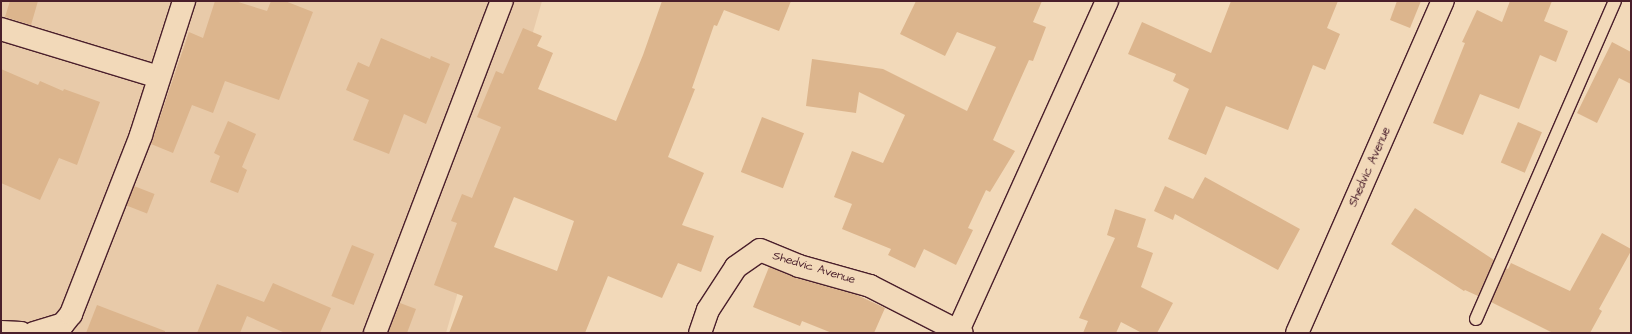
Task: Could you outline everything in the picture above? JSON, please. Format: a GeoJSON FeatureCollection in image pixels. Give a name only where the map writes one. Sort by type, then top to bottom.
{"type":"FeatureCollection","features":[{"type":"Feature","properties":{"kind":"street"},"geometry":{"type":"LineString","coordinates":[[34,333],[63,324],[72,314],[141,135],[184,1]]}},
{"type":"Feature","properties":{"kind":"street"},"geometry":{"type":"LineString","coordinates":[[375,333],[502,1]]}},
{"type":"Feature","properties":{"kind":"street"},"geometry":{"type":"LineString","coordinates":[[960,332],[1107,1]]}},
{"type":"Feature","properties":{"kind":"street","name":"Shedvic Avenue"},"geometry":{"type":"LineString","coordinates":[[1297,333],[1443,1]]}},
{"type":"Feature","properties":{"kind":"street"},"geometry":{"type":"LineString","coordinates":[[1,29],[159,77]]}},
{"type":"Feature","properties":{"kind":"street","name":"Shedvic Avenue"},"geometry":{"type":"LineString","coordinates":[[700,333],[708,310],[736,267],[760,250],[799,266],[870,286],[960,332]]}},
{"type":"Feature","properties":{"kind":"street"},"geometry":{"type":"LineString","coordinates":[[1,332],[21,333]]}},
{"type":"Feature","properties":{"kind":"lane"},"geometry":{"type":"LineString","coordinates":[[1476,319],[1615,1]]}},
{"type":"Feature","properties":{"kind":"shaded area"},"geometry":{"type":"Polygon","coordinates":[[[1,1],[542,1],[446,333],[1,333],[1,1]]]}},
{"type":"Feature","properties":{"kind":"building"},"geometry":{"type":"Polygon","coordinates":[[[10,1],[38,1],[31,25],[5,17],[10,1]]]}},
{"type":"Feature","properties":{"kind":"building"},"geometry":{"type":"Polygon","coordinates":[[[215,1],[235,1],[267,11],[271,1],[285,1],[313,12],[279,100],[225,81],[213,113],[192,105],[173,153],[151,144],[189,32],[203,38],[215,1]]]}},
{"type":"Feature","properties":{"kind":"building"},"geometry":{"type":"Polygon","coordinates":[[[662,1],[791,1],[779,31],[724,10],[717,26],[714,25],[692,88],[695,89],[668,157],[704,173],[682,225],[714,236],[701,272],[678,263],[662,298],[608,276],[585,333],[449,333],[463,296],[434,285],[457,223],[451,221],[462,194],[472,198],[501,127],[477,117],[496,71],[503,74],[523,28],[542,36],[537,46],[553,53],[538,89],[616,121],[643,55],[662,1]],[[514,197],[494,247],[557,271],[574,221],[514,197]]]}},
{"type":"Feature","properties":{"kind":"building"},"geometry":{"type":"Polygon","coordinates":[[[916,1],[1042,1],[1033,22],[1046,27],[1033,61],[1029,60],[993,140],[1015,151],[990,192],[986,190],[968,228],[973,230],[956,265],[924,249],[915,268],[888,255],[891,249],[842,229],[852,204],[834,197],[852,151],[883,163],[905,115],[859,92],[856,113],[806,106],[812,59],[883,69],[967,111],[996,47],[957,32],[945,56],[900,34],[916,1]]]}},
{"type":"Feature","properties":{"kind":"building"},"geometry":{"type":"Polygon","coordinates":[[[1231,1],[1338,1],[1327,28],[1340,34],[1325,70],[1313,65],[1288,130],[1226,106],[1206,155],[1168,139],[1189,89],[1173,81],[1176,74],[1128,54],[1142,22],[1211,53],[1231,1]]]}},
{"type":"Feature","properties":{"kind":"building"},"geometry":{"type":"Polygon","coordinates":[[[1397,1],[1421,1],[1410,28],[1390,20],[1397,1]]]}},
{"type":"Feature","properties":{"kind":"building"},"geometry":{"type":"Polygon","coordinates":[[[1510,1],[1552,1],[1544,21],[1568,31],[1556,62],[1540,55],[1519,109],[1480,94],[1463,135],[1433,123],[1465,43],[1462,42],[1477,10],[1502,22],[1510,1]]]}},
{"type":"Feature","properties":{"kind":"building"},"geometry":{"type":"Polygon","coordinates":[[[381,38],[430,59],[431,56],[450,64],[426,124],[404,114],[389,154],[353,140],[369,100],[346,90],[358,62],[369,67],[381,38]]]}},
{"type":"Feature","properties":{"kind":"building"},"geometry":{"type":"Polygon","coordinates":[[[1612,42],[1631,52],[1631,84],[1619,78],[1597,123],[1577,113],[1612,42]]]}},
{"type":"Feature","properties":{"kind":"building"},"geometry":{"type":"Polygon","coordinates":[[[1,69],[38,85],[40,81],[63,91],[64,89],[100,102],[77,165],[59,158],[40,200],[1,183],[1,69]]]}},
{"type":"Feature","properties":{"kind":"building"},"geometry":{"type":"Polygon","coordinates":[[[762,117],[804,133],[783,188],[741,172],[762,117]]]}},
{"type":"Feature","properties":{"kind":"building"},"geometry":{"type":"Polygon","coordinates":[[[228,121],[256,134],[242,167],[247,170],[238,193],[210,182],[220,156],[214,153],[228,121]]]}},
{"type":"Feature","properties":{"kind":"building"},"geometry":{"type":"Polygon","coordinates":[[[1518,122],[1542,132],[1525,173],[1501,163],[1518,122]]]}},
{"type":"Feature","properties":{"kind":"building"},"geometry":{"type":"Polygon","coordinates":[[[1205,177],[1300,229],[1278,270],[1175,214],[1173,220],[1154,211],[1165,186],[1193,199],[1205,177]]]}},
{"type":"Feature","properties":{"kind":"building"},"geometry":{"type":"Polygon","coordinates":[[[134,186],[155,194],[147,213],[126,206],[134,186]]]}},
{"type":"Feature","properties":{"kind":"building"},"geometry":{"type":"Polygon","coordinates":[[[1415,208],[1494,260],[1478,296],[1465,290],[1464,291],[1391,244],[1415,208]]]}},
{"type":"Feature","properties":{"kind":"building"},"geometry":{"type":"Polygon","coordinates":[[[1115,209],[1146,219],[1137,247],[1153,253],[1141,287],[1173,303],[1157,333],[1142,333],[1121,322],[1116,333],[1083,333],[1088,321],[1079,318],[1115,238],[1107,235],[1115,209]]]}},
{"type":"Feature","properties":{"kind":"building"},"geometry":{"type":"Polygon","coordinates":[[[1602,233],[1631,249],[1631,251],[1599,309],[1602,311],[1590,333],[1553,333],[1491,302],[1506,268],[1508,269],[1511,263],[1570,291],[1602,233]]]}},
{"type":"Feature","properties":{"kind":"building"},"geometry":{"type":"Polygon","coordinates":[[[352,245],[374,254],[354,305],[331,296],[352,245]]]}},
{"type":"Feature","properties":{"kind":"building"},"geometry":{"type":"Polygon","coordinates":[[[769,267],[796,278],[857,295],[885,308],[874,333],[832,333],[802,321],[800,326],[753,307],[769,267]]]}},
{"type":"Feature","properties":{"kind":"building"},"geometry":{"type":"Polygon","coordinates":[[[273,283],[331,308],[320,333],[285,333],[247,316],[240,333],[197,333],[217,284],[264,302],[273,283]]]}},
{"type":"Feature","properties":{"kind":"building"},"geometry":{"type":"Polygon","coordinates":[[[400,303],[416,309],[407,333],[388,333],[400,303]]]}},
{"type":"Feature","properties":{"kind":"building"},"geometry":{"type":"Polygon","coordinates":[[[97,305],[165,331],[165,333],[86,333],[97,305]]]}}]}
